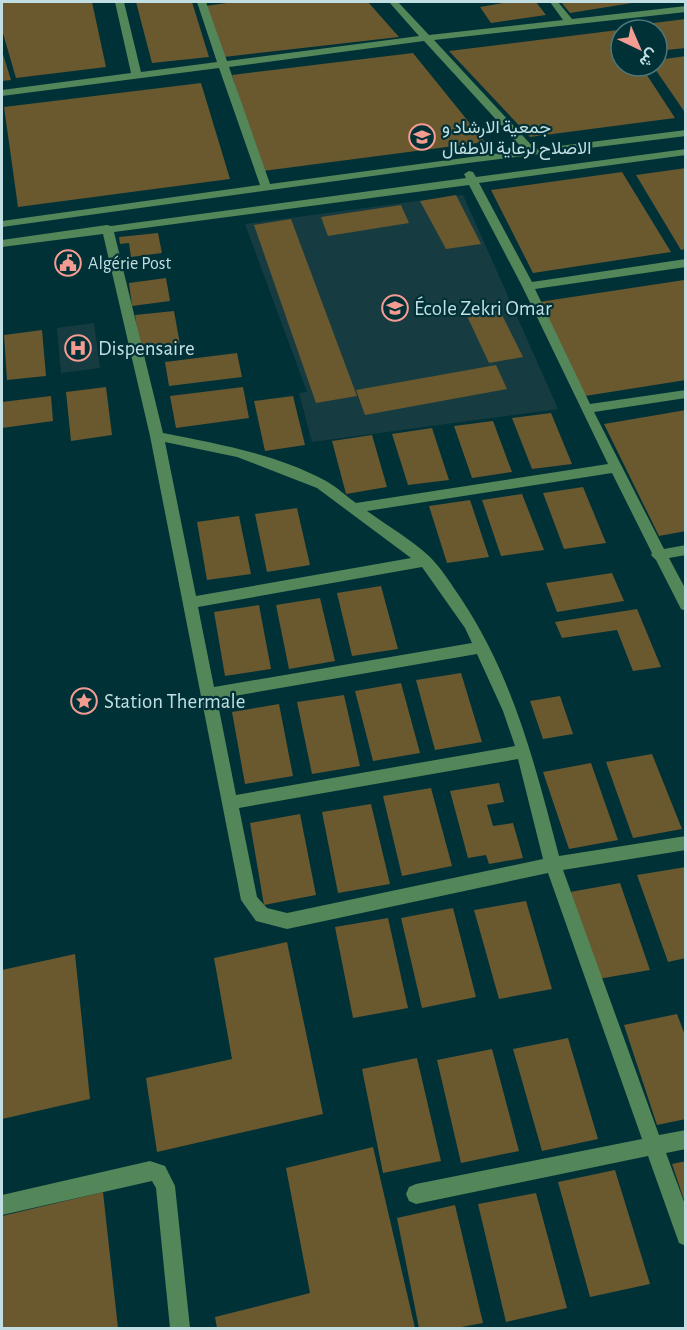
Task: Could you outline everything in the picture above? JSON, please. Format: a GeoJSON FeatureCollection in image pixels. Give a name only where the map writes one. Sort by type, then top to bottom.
{"type":"FeatureCollection","features":[{"type":"Feature","properties":{"kind":"street"},"geometry":{"type":"LineString","coordinates":[[119,2],[137,75]]}},
{"type":"Feature","properties":{"kind":"street"},"geometry":{"type":"LineString","coordinates":[[201,2],[266,188]]}},
{"type":"Feature","properties":{"kind":"street"},"geometry":{"type":"LineString","coordinates":[[393,2],[532,152]]}},
{"type":"Feature","properties":{"kind":"street"},"geometry":{"type":"LineString","coordinates":[[554,2],[569,22]]}},
{"type":"Feature","properties":{"kind":"street"},"geometry":{"type":"LineString","coordinates":[[2,93],[427,38],[686,9]]}},
{"type":"Feature","properties":{"kind":"street"},"geometry":{"type":"LineString","coordinates":[[2,224],[460,161],[686,133]]}},
{"type":"Feature","properties":{"kind":"street"},"geometry":{"type":"LineString","coordinates":[[2,243],[686,152]]}},
{"type":"Feature","properties":{"kind":"street"},"geometry":{"type":"LineString","coordinates":[[460,161],[528,285],[615,468],[658,555],[686,605]]}},
{"type":"Feature","properties":{"kind":"street"},"geometry":{"type":"LineString","coordinates":[[107,228],[157,436],[249,900],[255,909],[273,919],[287,921],[553,864],[686,843]]}},
{"type":"Feature","properties":{"kind":"street"},"geometry":{"type":"LineString","coordinates":[[528,285],[686,263]]}},
{"type":"Feature","properties":{"kind":"street"},"geometry":{"type":"LineString","coordinates":[[586,409],[686,394]]}},
{"type":"Feature","properties":{"kind":"street"},"geometry":{"type":"LineString","coordinates":[[157,436],[239,453],[322,485],[425,561],[441,580],[482,647],[511,711],[524,751],[553,864],[686,1236]]}},
{"type":"Feature","properties":{"kind":"street"},"geometry":{"type":"LineString","coordinates":[[356,508],[615,468]]}},
{"type":"Feature","properties":{"kind":"street"},"geometry":{"type":"LineString","coordinates":[[658,555],[686,550]]}},
{"type":"Feature","properties":{"kind":"street"},"geometry":{"type":"LineString","coordinates":[[190,603],[425,561]]}},
{"type":"Feature","properties":{"kind":"street"},"geometry":{"type":"LineString","coordinates":[[208,694],[482,647]]}},
{"type":"Feature","properties":{"kind":"street"},"geometry":{"type":"LineString","coordinates":[[230,803],[524,751]]}},
{"type":"Feature","properties":{"kind":"street"},"geometry":{"type":"LineString","coordinates":[[416,1194],[686,1139]]}},
{"type":"Feature","properties":{"kind":"street"},"geometry":{"type":"LineString","coordinates":[[2,1205],[150,1171],[158,1173],[165,1186],[180,1329]]}},
{"type":"Feature","properties":{"kind":"shaded area","name":"École Zekri Omar"},"geometry":{"type":"Polygon","coordinates":[[[463,195],[558,409],[312,442],[299,393],[307,392],[245,224],[463,195]]]}},
{"type":"Feature","properties":{"kind":"shaded area","name":"Dispensaire"},"geometry":{"type":"Polygon","coordinates":[[[94,323],[100,368],[61,373],[57,328],[94,323]]]}},
{"type":"Feature","properties":{"kind":"building"},"geometry":{"type":"Polygon","coordinates":[[[2,2],[92,2],[106,67],[16,78],[2,30],[2,2]]]}},
{"type":"Feature","properties":{"kind":"building"},"geometry":{"type":"Polygon","coordinates":[[[136,2],[192,2],[209,57],[152,63],[136,2]]]}},
{"type":"Feature","properties":{"kind":"building"},"geometry":{"type":"Polygon","coordinates":[[[234,2],[368,2],[399,37],[224,57],[205,6],[234,2]]]}},
{"type":"Feature","properties":{"kind":"building"},"geometry":{"type":"Polygon","coordinates":[[[509,2],[536,2],[546,15],[491,23],[480,7],[509,2]]]}},
{"type":"Feature","properties":{"kind":"building"},"geometry":{"type":"Polygon","coordinates":[[[561,2],[632,2],[632,3],[570,13],[561,2]]]}},
{"type":"Feature","properties":{"kind":"building"},"geometry":{"type":"Polygon","coordinates":[[[686,19],[686,48],[669,50],[669,21],[686,19]]]}},
{"type":"Feature","properties":{"kind":"building"},"geometry":{"type":"Polygon","coordinates":[[[609,31],[609,78],[649,78],[675,118],[530,137],[449,51],[609,31]]]}},
{"type":"Feature","properties":{"kind":"building"},"geometry":{"type":"Polygon","coordinates":[[[2,51],[11,80],[2,81],[2,51]]]}},
{"type":"Feature","properties":{"kind":"building"},"geometry":{"type":"Polygon","coordinates":[[[413,53],[485,142],[263,171],[232,75],[413,53]]]}},
{"type":"Feature","properties":{"kind":"building"},"geometry":{"type":"Polygon","coordinates":[[[686,56],[686,114],[661,78],[669,78],[669,58],[686,56]]]}},
{"type":"Feature","properties":{"kind":"building"},"geometry":{"type":"Polygon","coordinates":[[[201,83],[230,179],[18,207],[4,107],[201,83]]]}},
{"type":"Feature","properties":{"kind":"building"},"geometry":{"type":"Polygon","coordinates":[[[686,168],[686,249],[681,250],[636,175],[686,168]]]}},
{"type":"Feature","properties":{"kind":"building"},"geometry":{"type":"Polygon","coordinates":[[[622,172],[671,252],[533,273],[491,190],[622,172]]]}},
{"type":"Feature","properties":{"kind":"building"},"geometry":{"type":"Polygon","coordinates":[[[456,195],[481,244],[446,249],[420,201],[456,195]]]}},
{"type":"Feature","properties":{"kind":"building"},"geometry":{"type":"Polygon","coordinates":[[[401,205],[409,223],[328,236],[321,217],[401,205]]]}},
{"type":"Feature","properties":{"kind":"building"},"geometry":{"type":"Polygon","coordinates":[[[291,219],[357,396],[316,403],[254,225],[291,219]]]}},
{"type":"Feature","properties":{"kind":"building"},"geometry":{"type":"Polygon","coordinates":[[[158,233],[162,253],[131,257],[129,243],[120,244],[119,237],[158,233]]]}},
{"type":"Feature","properties":{"kind":"building"},"geometry":{"type":"Polygon","coordinates":[[[166,278],[170,301],[132,306],[129,283],[166,278]]]}},
{"type":"Feature","properties":{"kind":"building"},"geometry":{"type":"Polygon","coordinates":[[[684,280],[686,380],[585,396],[539,302],[684,280]]]}},
{"type":"Feature","properties":{"kind":"building"},"geometry":{"type":"Polygon","coordinates":[[[174,311],[181,350],[141,356],[135,315],[174,311]]]}},
{"type":"Feature","properties":{"kind":"building"},"geometry":{"type":"Polygon","coordinates":[[[500,311],[523,357],[489,363],[467,316],[500,311]]]}},
{"type":"Feature","properties":{"kind":"building"},"geometry":{"type":"Polygon","coordinates":[[[42,330],[46,376],[7,380],[4,335],[42,330]]]}},
{"type":"Feature","properties":{"kind":"building"},"geometry":{"type":"Polygon","coordinates":[[[237,353],[242,377],[169,386],[165,362],[237,353]]]}},
{"type":"Feature","properties":{"kind":"building"},"geometry":{"type":"Polygon","coordinates":[[[496,365],[507,389],[365,415],[356,390],[496,365]]]}},
{"type":"Feature","properties":{"kind":"building"},"geometry":{"type":"Polygon","coordinates":[[[106,387],[112,435],[71,441],[66,392],[106,387]]]}},
{"type":"Feature","properties":{"kind":"building"},"geometry":{"type":"Polygon","coordinates":[[[243,387],[249,418],[176,428],[170,396],[243,387]]]}},
{"type":"Feature","properties":{"kind":"building"},"geometry":{"type":"Polygon","coordinates":[[[51,396],[53,421],[2,428],[2,402],[51,396]]]}},
{"type":"Feature","properties":{"kind":"building"},"geometry":{"type":"Polygon","coordinates":[[[293,396],[305,445],[265,451],[254,401],[293,396]]]}},
{"type":"Feature","properties":{"kind":"building"},"geometry":{"type":"Polygon","coordinates":[[[686,410],[686,531],[659,536],[604,424],[686,410]]]}},
{"type":"Feature","properties":{"kind":"building"},"geometry":{"type":"Polygon","coordinates":[[[551,413],[572,464],[532,469],[512,418],[551,413]]]}},
{"type":"Feature","properties":{"kind":"building"},"geometry":{"type":"Polygon","coordinates":[[[493,421],[512,472],[472,478],[454,426],[493,421]]]}},
{"type":"Feature","properties":{"kind":"building"},"geometry":{"type":"Polygon","coordinates":[[[432,428],[449,480],[408,485],[392,434],[432,428]]]}},
{"type":"Feature","properties":{"kind":"building"},"geometry":{"type":"Polygon","coordinates":[[[372,435],[387,487],[346,494],[332,441],[372,435]]]}},
{"type":"Feature","properties":{"kind":"building"},"geometry":{"type":"Polygon","coordinates":[[[583,487],[606,543],[564,549],[543,493],[583,487]]]}},
{"type":"Feature","properties":{"kind":"building"},"geometry":{"type":"Polygon","coordinates":[[[522,494],[544,550],[501,556],[482,500],[522,494]]]}},
{"type":"Feature","properties":{"kind":"building"},"geometry":{"type":"Polygon","coordinates":[[[470,500],[489,557],[447,563],[429,506],[470,500]]]}},
{"type":"Feature","properties":{"kind":"building"},"geometry":{"type":"Polygon","coordinates":[[[297,508],[310,565],[267,572],[255,514],[297,508]]]}},
{"type":"Feature","properties":{"kind":"building"},"geometry":{"type":"Polygon","coordinates":[[[239,516],[251,574],[207,580],[197,522],[239,516]]]}},
{"type":"Feature","properties":{"kind":"building"},"geometry":{"type":"Polygon","coordinates":[[[612,573],[624,601],[557,612],[546,583],[612,573]]]}},
{"type":"Feature","properties":{"kind":"building"},"geometry":{"type":"Polygon","coordinates":[[[381,586],[398,649],[352,656],[337,593],[381,586]]]}},
{"type":"Feature","properties":{"kind":"building"},"geometry":{"type":"Polygon","coordinates":[[[320,598],[335,661],[289,669],[276,605],[320,598]]]}},
{"type":"Feature","properties":{"kind":"building"},"geometry":{"type":"Polygon","coordinates":[[[259,605],[271,669],[225,676],[214,612],[259,605]]]}},
{"type":"Feature","properties":{"kind":"building"},"geometry":{"type":"Polygon","coordinates":[[[637,609],[661,667],[633,671],[617,630],[562,638],[555,622],[637,609]]]}},
{"type":"Feature","properties":{"kind":"building"},"geometry":{"type":"Polygon","coordinates":[[[461,673],[482,742],[435,750],[416,680],[461,673]]]}},
{"type":"Feature","properties":{"kind":"building"},"geometry":{"type":"Polygon","coordinates":[[[401,683],[420,753],[373,761],[355,691],[401,683]]]}},
{"type":"Feature","properties":{"kind":"building"},"geometry":{"type":"Polygon","coordinates":[[[344,695],[360,766],[312,774],[297,702],[344,695]]]}},
{"type":"Feature","properties":{"kind":"building"},"geometry":{"type":"Polygon","coordinates":[[[560,696],[573,734],[543,739],[530,701],[560,696]]]}},
{"type":"Feature","properties":{"kind":"building"},"geometry":{"type":"Polygon","coordinates":[[[279,704],[293,776],[245,784],[232,712],[279,704]]]}},
{"type":"Feature","properties":{"kind":"building"},"geometry":{"type":"Polygon","coordinates":[[[652,754],[682,829],[633,838],[606,762],[652,754]]]}},
{"type":"Feature","properties":{"kind":"building"},"geometry":{"type":"Polygon","coordinates":[[[591,763],[618,840],[569,849],[543,772],[591,763]]]}},
{"type":"Feature","properties":{"kind":"building"},"geometry":{"type":"Polygon","coordinates":[[[499,783],[504,802],[487,805],[493,826],[513,823],[523,858],[489,864],[486,855],[468,858],[450,791],[499,783]]]}},
{"type":"Feature","properties":{"kind":"building"},"geometry":{"type":"Polygon","coordinates":[[[431,788],[452,866],[402,876],[383,796],[431,788]]]}},
{"type":"Feature","properties":{"kind":"building"},"geometry":{"type":"Polygon","coordinates":[[[371,804],[390,884],[338,893],[322,812],[371,804]]]}},
{"type":"Feature","properties":{"kind":"building"},"geometry":{"type":"Polygon","coordinates":[[[300,814],[316,895],[264,905],[250,823],[300,814]]]}},
{"type":"Feature","properties":{"kind":"building"},"geometry":{"type":"Polygon","coordinates":[[[686,867],[686,958],[668,962],[637,875],[686,867]]]}},
{"type":"Feature","properties":{"kind":"building"},"geometry":{"type":"Polygon","coordinates":[[[620,883],[650,970],[598,979],[570,892],[620,883]]]}},
{"type":"Feature","properties":{"kind":"building"},"geometry":{"type":"Polygon","coordinates":[[[526,901],[552,989],[499,999],[474,910],[526,901]]]}},
{"type":"Feature","properties":{"kind":"building"},"geometry":{"type":"Polygon","coordinates":[[[453,908],[476,997],[422,1008],[401,918],[453,908]]]}},
{"type":"Feature","properties":{"kind":"building"},"geometry":{"type":"Polygon","coordinates":[[[388,918],[408,1008],[353,1018],[335,927],[388,918]]]}},
{"type":"Feature","properties":{"kind":"building"},"geometry":{"type":"Polygon","coordinates":[[[287,942],[323,1114],[157,1152],[146,1078],[232,1059],[214,958],[287,942]]]}},
{"type":"Feature","properties":{"kind":"building"},"geometry":{"type":"Polygon","coordinates":[[[75,954],[90,1099],[2,1119],[2,970],[75,954]]]}},
{"type":"Feature","properties":{"kind":"building"},"geometry":{"type":"Polygon","coordinates":[[[677,1014],[686,1038],[686,1119],[657,1125],[624,1025],[677,1014]]]}},
{"type":"Feature","properties":{"kind":"building"},"geometry":{"type":"Polygon","coordinates":[[[568,1038],[598,1139],[542,1151],[513,1049],[568,1038]]]}},
{"type":"Feature","properties":{"kind":"building"},"geometry":{"type":"Polygon","coordinates":[[[492,1049],[519,1151],[461,1163],[437,1060],[492,1049]]]}},
{"type":"Feature","properties":{"kind":"building"},"geometry":{"type":"Polygon","coordinates":[[[417,1058],[441,1161],[383,1173],[362,1069],[417,1058]]]}},
{"type":"Feature","properties":{"kind":"building"},"geometry":{"type":"Polygon","coordinates":[[[373,1147],[415,1328],[217,1328],[215,1317],[310,1293],[286,1168],[373,1147]]]}},
{"type":"Feature","properties":{"kind":"building"},"geometry":{"type":"Polygon","coordinates":[[[686,1161],[686,1203],[685,1203],[672,1164],[686,1161]]]}},
{"type":"Feature","properties":{"kind":"building"},"geometry":{"type":"Polygon","coordinates":[[[615,1170],[650,1284],[590,1297],[558,1182],[615,1170]]]}},
{"type":"Feature","properties":{"kind":"building"},"geometry":{"type":"Polygon","coordinates":[[[103,1192],[118,1328],[2,1328],[2,1216],[103,1192]]]}},
{"type":"Feature","properties":{"kind":"building"},"geometry":{"type":"Polygon","coordinates":[[[536,1193],[567,1308],[506,1322],[478,1204],[536,1193]]]}},
{"type":"Feature","properties":{"kind":"building"},"geometry":{"type":"Polygon","coordinates":[[[455,1205],[483,1323],[456,1328],[419,1328],[397,1218],[455,1205]]]}},
{"type":"Feature","properties":{"kind":"place","name":"جمعية الارشاد و الاصلاح لرعاية الاطفال"},"geometry":{"type":"Point","coordinates":[422,137]}},
{"type":"Feature","properties":{"kind":"place","name":"Algérie Post"},"geometry":{"type":"Point","coordinates":[68,263]}},
{"type":"Feature","properties":{"kind":"place","name":"École Zekri Omar"},"geometry":{"type":"Point","coordinates":[395,308]}},
{"type":"Feature","properties":{"kind":"place","name":"Dispensaire"},"geometry":{"type":"Point","coordinates":[78,348]}},
{"type":"Feature","properties":{"kind":"place","name":"Station Thermale"},"geometry":{"type":"Point","coordinates":[84,701]}}]}
